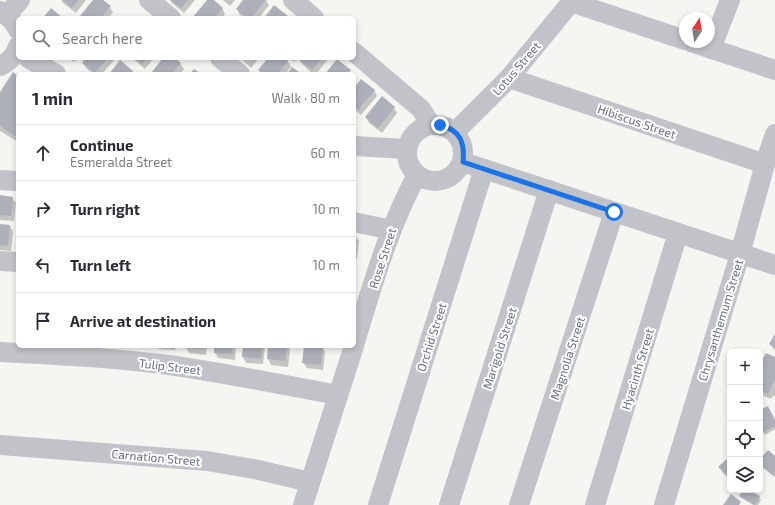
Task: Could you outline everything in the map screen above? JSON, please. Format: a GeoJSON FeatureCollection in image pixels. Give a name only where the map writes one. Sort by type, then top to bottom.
{"type":"FeatureCollection","features":[{"type":"Feature","properties":{"kind":"street"},"geometry":{"type":"LineString","coordinates":[[149,0],[169,16]]}},
{"type":"Feature","properties":{"kind":"street"},"geometry":{"type":"LineString","coordinates":[[293,0],[312,16]]}},
{"type":"Feature","properties":{"kind":"street"},"geometry":{"type":"LineString","coordinates":[[711,49],[730,0]]}},
{"type":"Feature","properties":{"kind":"street"},"geometry":{"type":"LineString","coordinates":[[572,1],[679,38]]}},
{"type":"Feature","properties":{"kind":"street","name":"Lotus Street"},"geometry":{"type":"LineString","coordinates":[[455,132],[509,78],[572,1]]}},
{"type":"Feature","properties":{"kind":"street"},"geometry":{"type":"LineString","coordinates":[[708,48],[775,70]]}},
{"type":"Feature","properties":{"kind":"street"},"geometry":{"type":"LineString","coordinates":[[356,54],[421,109],[431,125]]}},
{"type":"Feature","properties":{"kind":"street"},"geometry":{"type":"LineString","coordinates":[[0,66],[16,55]]}},
{"type":"Feature","properties":{"kind":"street"},"geometry":{"type":"LineString","coordinates":[[33,60],[53,72]]}},
{"type":"Feature","properties":{"kind":"street"},"geometry":{"type":"LineString","coordinates":[[222,60],[238,72]]}},
{"type":"Feature","properties":{"kind":"street","name":"Hibiscus Street"},"geometry":{"type":"LineString","coordinates":[[509,78],[765,164]]}},
{"type":"Feature","properties":{"kind":"street"},"geometry":{"type":"LineString","coordinates":[[431,125],[448,127],[455,132],[462,141],[464,151],[463,162],[457,171],[448,178],[438,181],[427,180],[417,175],[407,159],[407,149],[410,140],[415,133],[422,128],[431,125]]}},
{"type":"Feature","properties":{"kind":"street","name":"Chrysanthemum Street"},"geometry":{"type":"LineString","coordinates":[[664,505],[775,134]]}},
{"type":"Feature","properties":{"kind":"street"},"geometry":{"type":"LineString","coordinates":[[356,146],[407,149]]}},
{"type":"Feature","properties":{"kind":"street"},"geometry":{"type":"LineString","coordinates":[[463,162],[775,265]]}},
{"type":"Feature","properties":{"kind":"street","name":"Orchid Street"},"geometry":{"type":"LineString","coordinates":[[378,505],[484,169]]}},
{"type":"Feature","properties":{"kind":"street","name":"Rose Street"},"geometry":{"type":"LineString","coordinates":[[356,332],[360,305],[390,230],[417,175]]}},
{"type":"Feature","properties":{"kind":"street"},"geometry":{"type":"LineString","coordinates":[[0,180],[16,181]]}},
{"type":"Feature","properties":{"kind":"street","name":"Marigold Street"},"geometry":{"type":"LineString","coordinates":[[449,505],[549,190]]}},
{"type":"Feature","properties":{"kind":"street","name":"Magnolia Street"},"geometry":{"type":"LineString","coordinates":[[519,505],[614,212]]}},
{"type":"Feature","properties":{"kind":"street"},"geometry":{"type":"LineString","coordinates":[[356,222],[390,230]]}},
{"type":"Feature","properties":{"kind":"street","name":"Hyacinth Street"},"geometry":{"type":"LineString","coordinates":[[595,505],[678,233]]}},
{"type":"Feature","properties":{"kind":"street"},"geometry":{"type":"LineString","coordinates":[[0,260],[16,262]]}},
{"type":"Feature","properties":{"kind":"street","name":"Rose Street"},"geometry":{"type":"LineString","coordinates":[[303,505],[353,348]]}},
{"type":"Feature","properties":{"kind":"street","name":"Tulip Street"},"geometry":{"type":"LineString","coordinates":[[0,352],[69,356],[174,366],[228,374],[338,395]]}},
{"type":"Feature","properties":{"kind":"street","name":"Carnation Street"},"geometry":{"type":"LineString","coordinates":[[0,445],[207,461],[254,469],[310,482]]}},
{"type":"Feature","properties":{"kind":"building"},"geometry":{"type":"Polygon","coordinates":[[[62,0],[79,0],[72,8],[62,0]]]}},
{"type":"Feature","properties":{"kind":"building"},"geometry":{"type":"Polygon","coordinates":[[[93,0],[103,0],[111,6],[103,16],[80,16],[93,0]]]}},
{"type":"Feature","properties":{"kind":"building"},"geometry":{"type":"Polygon","coordinates":[[[170,0],[188,0],[181,8],[170,0]]]}},
{"type":"Feature","properties":{"kind":"building"},"geometry":{"type":"Polygon","coordinates":[[[207,0],[214,0],[223,8],[216,16],[194,16],[207,0]]]}},
{"type":"Feature","properties":{"kind":"building"},"geometry":{"type":"Polygon","coordinates":[[[243,0],[266,0],[253,16],[245,16],[236,9],[243,0]]]}},
{"type":"Feature","properties":{"kind":"building"},"geometry":{"type":"Polygon","coordinates":[[[274,5],[288,16],[266,16],[274,5]]]}},
{"type":"Feature","properties":{"kind":"building"},"geometry":{"type":"Polygon","coordinates":[[[51,8],[61,16],[45,16],[51,8]]]}},
{"type":"Feature","properties":{"kind":"building"},"geometry":{"type":"Polygon","coordinates":[[[84,60],[106,60],[96,72],[82,63],[84,60]]]}},
{"type":"Feature","properties":{"kind":"building"},"geometry":{"type":"Polygon","coordinates":[[[120,60],[133,71],[132,72],[111,72],[120,60]]]}},
{"type":"Feature","properties":{"kind":"building"},"geometry":{"type":"Polygon","coordinates":[[[137,60],[145,60],[142,64],[137,60]]]}},
{"type":"Feature","properties":{"kind":"building"},"geometry":{"type":"Polygon","coordinates":[[[161,60],[177,60],[181,63],[174,72],[152,72],[161,60]]]}},
{"type":"Feature","properties":{"kind":"building"},"geometry":{"type":"Polygon","coordinates":[[[266,60],[288,61],[280,72],[260,72],[258,70],[266,60]]]}},
{"type":"Feature","properties":{"kind":"building"},"geometry":{"type":"Polygon","coordinates":[[[299,60],[320,60],[312,70],[299,60]]]}},
{"type":"Feature","properties":{"kind":"building"},"geometry":{"type":"Polygon","coordinates":[[[336,60],[351,70],[350,72],[327,72],[336,60]]]}},
{"type":"Feature","properties":{"kind":"building"},"geometry":{"type":"Polygon","coordinates":[[[292,67],[298,72],[288,72],[292,67]]]}},
{"type":"Feature","properties":{"kind":"building"},"geometry":{"type":"Polygon","coordinates":[[[13,72],[16,74],[16,137],[0,126],[0,92],[13,72]]]}},
{"type":"Feature","properties":{"kind":"building"},"geometry":{"type":"Polygon","coordinates":[[[361,79],[375,90],[358,110],[356,108],[356,85],[361,79]]]}},
{"type":"Feature","properties":{"kind":"building"},"geometry":{"type":"Polygon","coordinates":[[[382,96],[395,107],[378,128],[365,117],[382,96]]]}},
{"type":"Feature","properties":{"kind":"building"},"geometry":{"type":"Polygon","coordinates":[[[0,195],[13,197],[11,216],[0,215],[0,195]]]}},
{"type":"Feature","properties":{"kind":"building"},"geometry":{"type":"Polygon","coordinates":[[[0,224],[10,225],[8,246],[0,245],[0,224]]]}},
{"type":"Feature","properties":{"kind":"building"},"geometry":{"type":"Polygon","coordinates":[[[775,334],[775,348],[769,344],[775,334]]]}},
{"type":"Feature","properties":{"kind":"building"},"geometry":{"type":"Polygon","coordinates":[[[214,348],[233,348],[232,354],[214,353],[214,348]]]}},
{"type":"Feature","properties":{"kind":"building"},"geometry":{"type":"Polygon","coordinates":[[[243,348],[262,348],[261,359],[242,357],[243,348]]]}},
{"type":"Feature","properties":{"kind":"building"},"geometry":{"type":"Polygon","coordinates":[[[268,348],[287,348],[285,361],[267,359],[268,348]]]}},
{"type":"Feature","properties":{"kind":"building"},"geometry":{"type":"Polygon","coordinates":[[[304,348],[323,348],[321,365],[302,363],[304,348]]]}},
{"type":"Feature","properties":{"kind":"building"},"geometry":{"type":"Polygon","coordinates":[[[766,353],[775,357],[775,380],[768,394],[763,392],[763,358],[766,353]]]}},
{"type":"Feature","properties":{"kind":"building"},"geometry":{"type":"Polygon","coordinates":[[[768,406],[775,420],[775,426],[763,433],[763,421],[763,408],[768,406]]]}},
{"type":"Feature","properties":{"kind":"building"},"geometry":{"type":"Polygon","coordinates":[[[768,450],[775,456],[775,472],[773,475],[763,467],[763,456],[768,450]]]}},
{"type":"Feature","properties":{"kind":"building"},"geometry":{"type":"Polygon","coordinates":[[[727,459],[727,475],[718,467],[727,459]]]}},
{"type":"Feature","properties":{"kind":"building"},"geometry":{"type":"Polygon","coordinates":[[[741,493],[754,493],[760,496],[755,505],[739,496],[741,493]]]}},
{"type":"Feature","properties":{"kind":"building"},"geometry":{"type":"Polygon","coordinates":[[[731,494],[741,502],[739,505],[723,505],[731,494]]]}},
{"type":"Feature","properties":{"kind":"route"},"geometry":{"type":"LineString","coordinates":[[440,125],[448,127],[455,132],[462,141],[464,151],[463,162],[614,212]]}}]}
